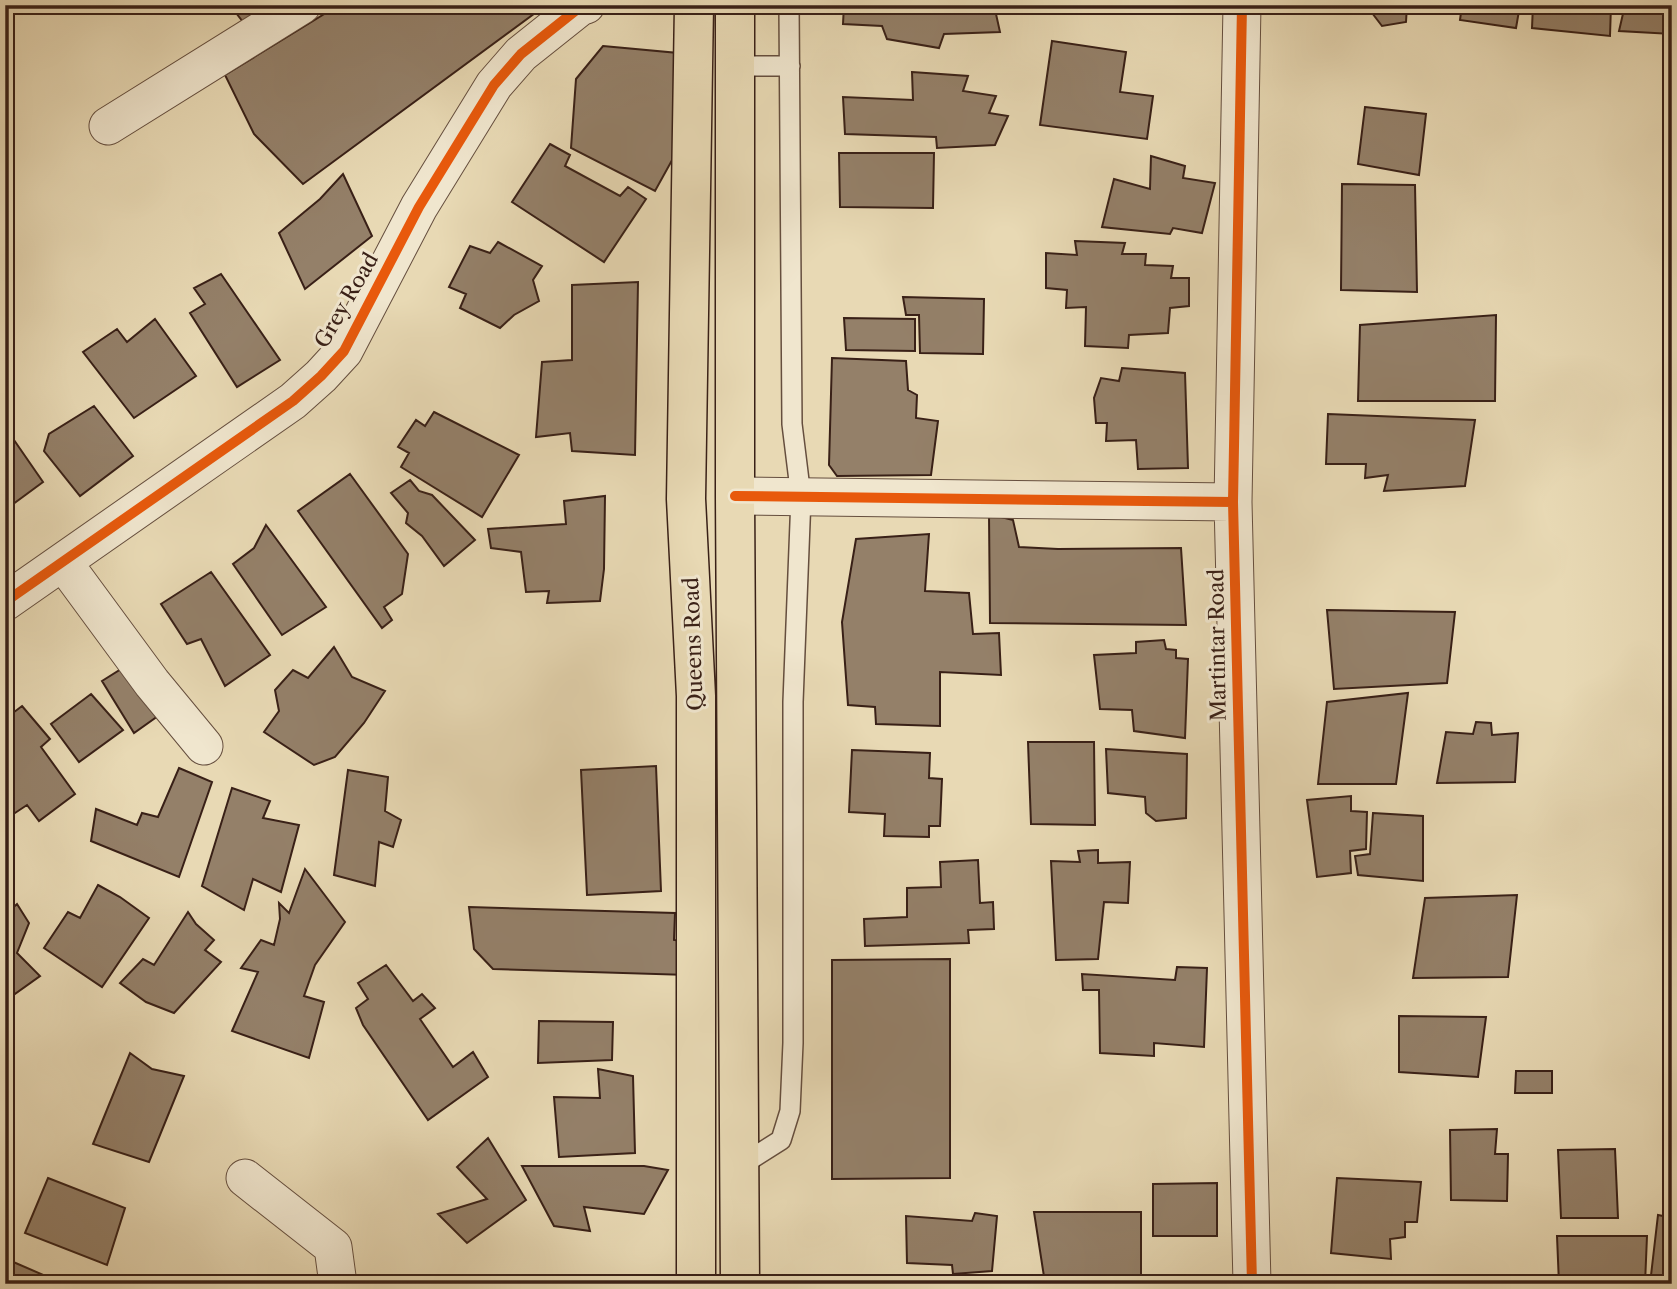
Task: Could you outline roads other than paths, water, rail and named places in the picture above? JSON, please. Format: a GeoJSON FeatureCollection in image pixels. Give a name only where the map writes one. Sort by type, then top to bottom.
{"type":"FeatureCollection","features":[{"type":"Feature","properties":{"kind":"main road","name":"Queens Road"},"geometry":{"type":"LineString","coordinates":[[694,5],[687,499],[696,696],[696,1284]]}},
{"type":"Feature","properties":{"kind":"main road","name":"Queens Road"},"geometry":{"type":"LineString","coordinates":[[735,5],[740,1284]]}},
{"type":"Feature","properties":{"kind":"street"},"geometry":{"type":"LineString","coordinates":[[108,126],[302,5]]}},
{"type":"Feature","properties":{"kind":"street","name":"Grey Road"},"geometry":{"type":"LineString","coordinates":[[5,603],[293,401],[321,376],[344,351],[419,207],[494,85],[521,54],[586,5]]}},
{"type":"Feature","properties":{"kind":"street","name":"Martintar Road"},"geometry":{"type":"LineString","coordinates":[[1242,5],[1233,502],[1252,1284]]}},
{"type":"Feature","properties":{"kind":"street"},"geometry":{"type":"LineString","coordinates":[[735,496],[1233,502]]}},
{"type":"Feature","properties":{"kind":"street"},"geometry":{"type":"LineString","coordinates":[[63,562],[152,683],[204,746]]}},
{"type":"Feature","properties":{"kind":"street"},"geometry":{"type":"LineString","coordinates":[[245,1178],[333,1247],[338,1284]]}},
{"type":"Feature","properties":{"kind":"lane"},"geometry":{"type":"LineString","coordinates":[[740,1166],[781,1140],[790,1111],[793,1043],[793,702],[802,497],[792,424],[789,5]]}},
{"type":"Feature","properties":{"kind":"lane"},"geometry":{"type":"LineString","coordinates":[[734,66],[790,66]]}}]}
